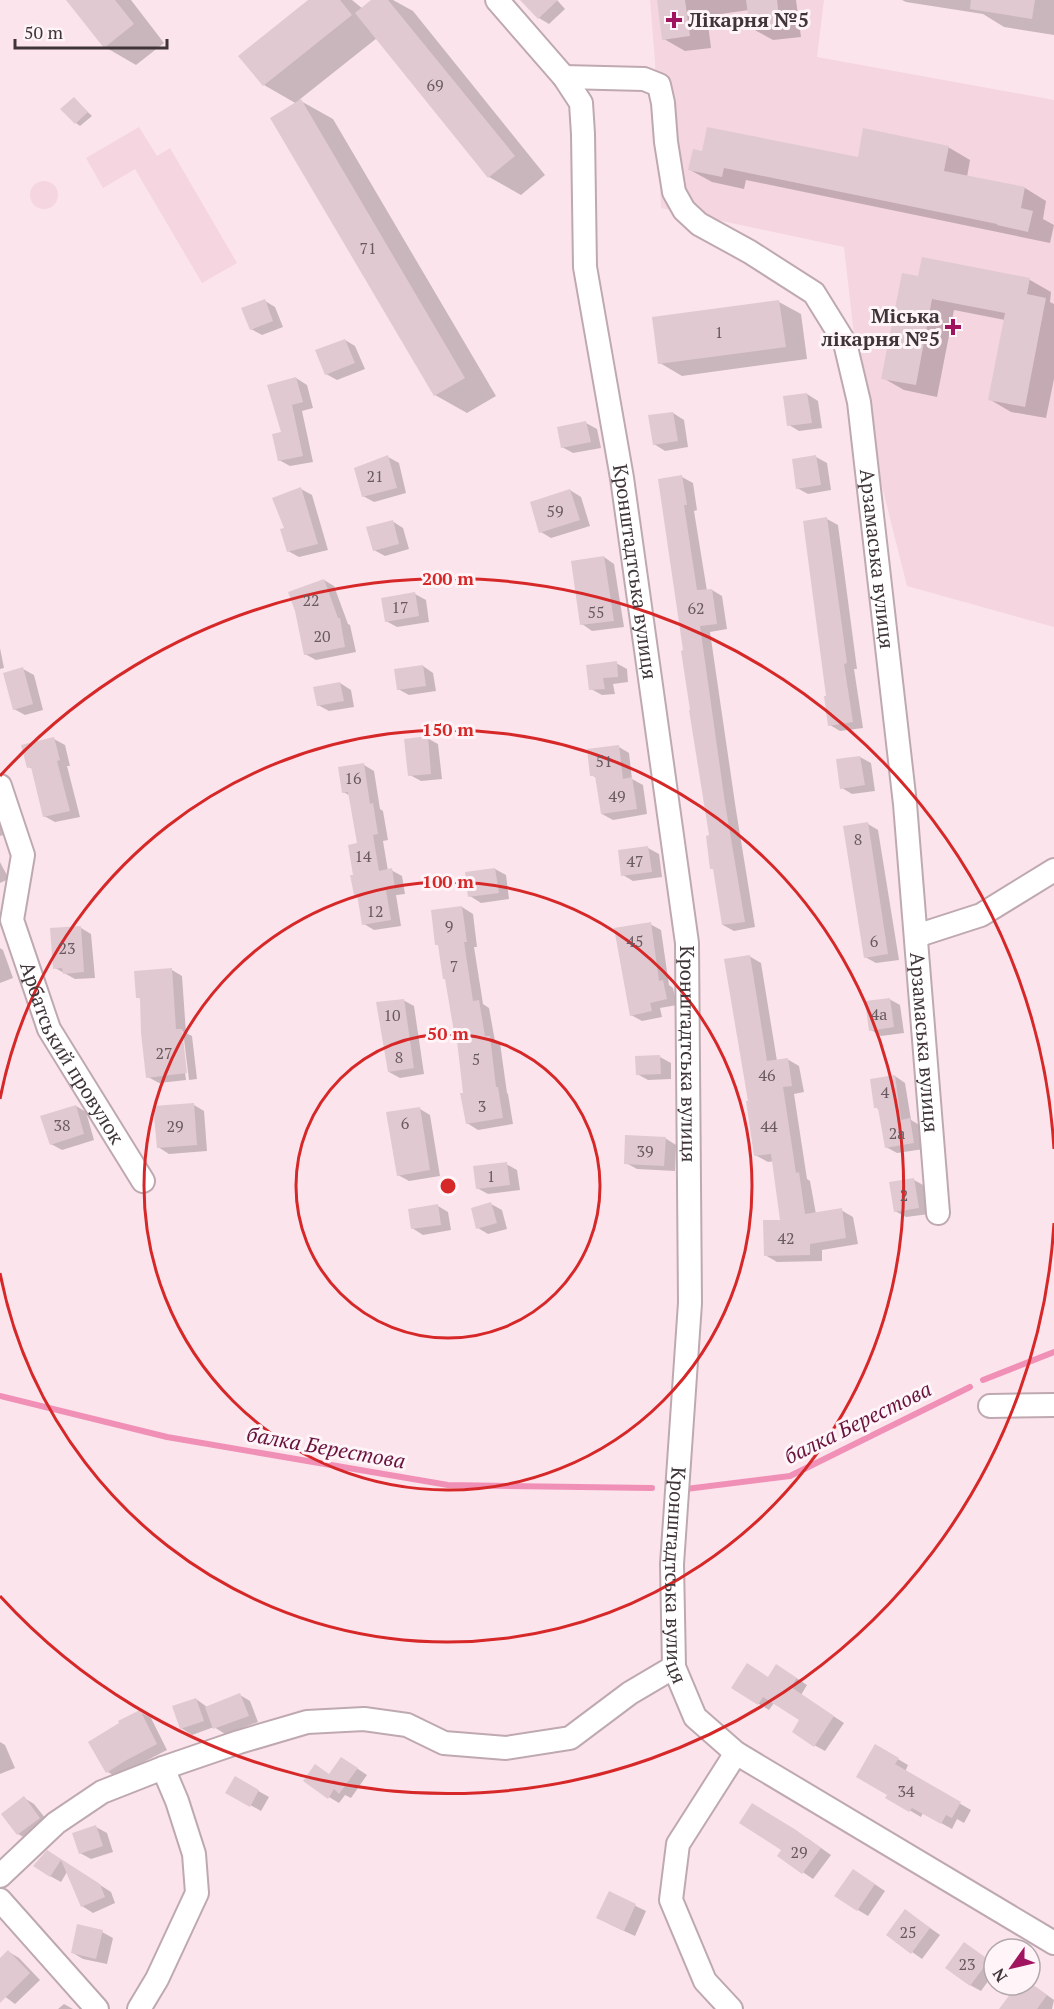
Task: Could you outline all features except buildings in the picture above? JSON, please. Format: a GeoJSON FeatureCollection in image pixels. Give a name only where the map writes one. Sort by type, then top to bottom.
{"type":"FeatureCollection","features":[{"type":"Feature","properties":{"kind":"street","name":"Кронштадтська вулиця"},"geometry":{"type":"LineString","coordinates":[[497,0],[564,77],[580,103],[583,134],[585,267],[622,478],[687,943],[690,1303],[672,1564],[674,1667],[695,1717],[736,1753],[1054,1943]]}},
{"type":"Feature","properties":{"kind":"street","name":"Арзамаська вулиця"},"geometry":{"type":"LineString","coordinates":[[564,77],[644,79],[659,85],[674,192],[684,210],[699,224],[750,252],[814,292],[845,343],[859,402],[904,792],[938,1213]]}},
{"type":"Feature","properties":{"kind":"street","name":"Арбатський провулок"},"geometry":{"type":"LineString","coordinates":[[0,786],[22,855],[6,920],[50,1029],[143,1181]]}},
{"type":"Feature","properties":{"kind":"street"},"geometry":{"type":"LineString","coordinates":[[916,936],[981,915],[1054,870]]}},
{"type":"Feature","properties":{"kind":"street"},"geometry":{"type":"LineString","coordinates":[[990,1406],[1054,1405]]}},
{"type":"Feature","properties":{"kind":"street"},"geometry":{"type":"LineString","coordinates":[[0,1876],[56,1823],[102,1792],[163,1768],[307,1722],[364,1719],[407,1725],[444,1743],[506,1748],[570,1738],[630,1694],[674,1667]]}},
{"type":"Feature","properties":{"kind":"street"},"geometry":{"type":"LineString","coordinates":[[731,2009],[705,1981],[672,1900],[678,1844],[736,1753]]}},
{"type":"Feature","properties":{"kind":"street"},"geometry":{"type":"LineString","coordinates":[[140,2009],[157,1979],[197,1893],[194,1854],[177,1801],[163,1768]]}},
{"type":"Feature","properties":{"kind":"street"},"geometry":{"type":"LineString","coordinates":[[0,1900],[97,2009]]}},
{"type":"Feature","properties":{"kind":"shaded area","name":"Міська лікарня №5"},"geometry":{"type":"Polygon","coordinates":[[[650,0],[824,0],[817,57],[1054,100],[1054,627],[907,586],[862,406],[844,247],[661,208],[650,0]]]}},
{"type":"Feature","properties":{"kind":"shaded area"},"geometry":{"type":"Polygon","coordinates":[[[139,127],[157,156],[170,148],[237,263],[202,283],[135,169],[103,188],[86,158],[139,127]]]}},
{"type":"Feature","properties":{"kind":"shaded area"},"geometry":{"type":"Polygon","coordinates":[[[44,181],[54,185],[58,195],[54,205],[44,209],[34,205],[30,195],[34,185],[44,181]]]}},
{"type":"Feature","properties":{"kind":"waterway","name":"балка Берестова"},"geometry":{"type":"LineString","coordinates":[[983,1380],[1054,1352]]}},
{"type":"Feature","properties":{"kind":"waterway","name":"балка Берестова"},"geometry":{"type":"LineString","coordinates":[[686,1489],[790,1476],[970,1387]]}},
{"type":"Feature","properties":{"kind":"waterway","name":"балка Берестова"},"geometry":{"type":"LineString","coordinates":[[0,1396],[167,1437],[448,1485],[652,1488]]}},
{"type":"Feature","properties":{"kind":"place","name":"Лікарня №5"},"geometry":{"type":"Point","coordinates":[674,20]}},
{"type":"Feature","properties":{"kind":"place","name":"Міська лікарня №5"},"geometry":{"type":"Point","coordinates":[953,327]}}]}
